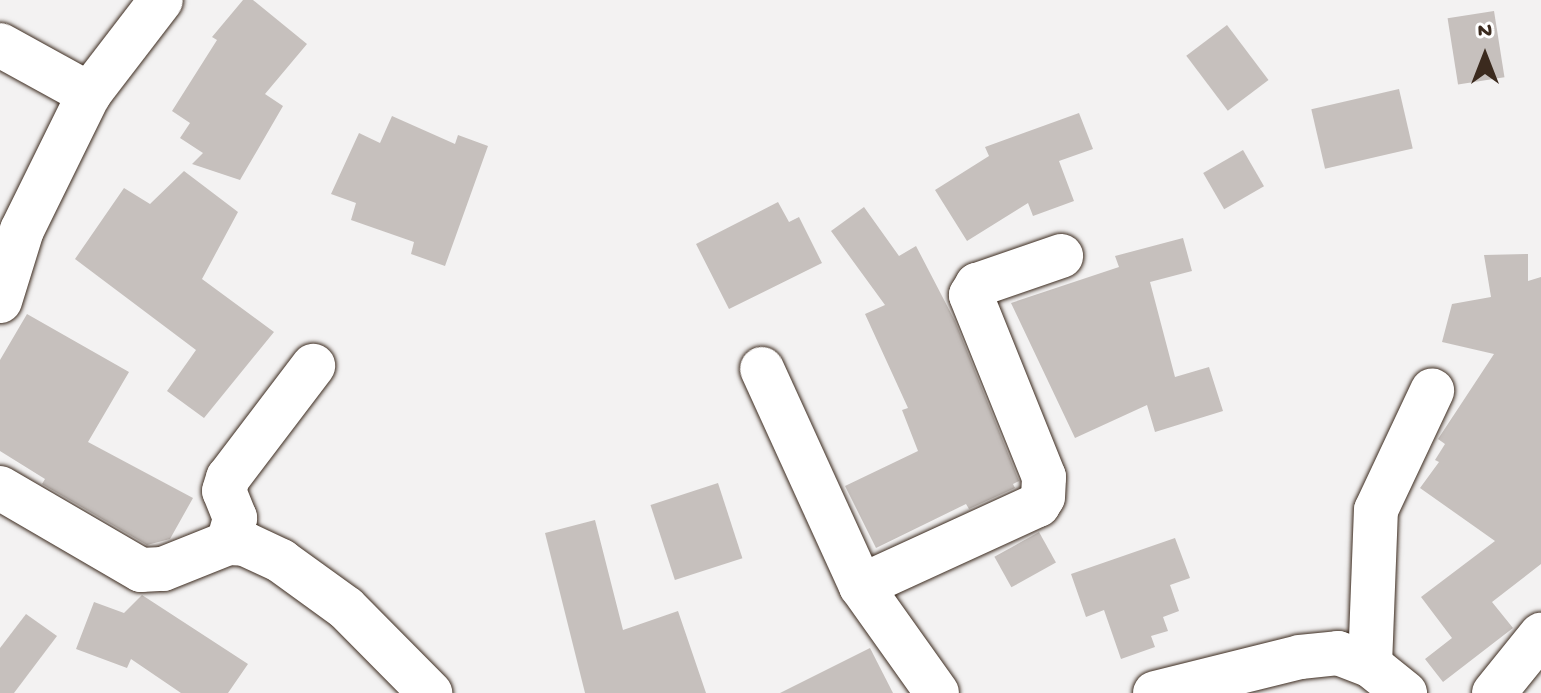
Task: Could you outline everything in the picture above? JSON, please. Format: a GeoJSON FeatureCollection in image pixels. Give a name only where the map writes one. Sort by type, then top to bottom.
{"type":"FeatureCollection","features":[{"type":"Feature","properties":{"kind":"street"},"geometry":{"type":"LineString","coordinates":[[0,301],[22,230],[89,94],[161,0]]}},
{"type":"Feature","properties":{"kind":"street"},"geometry":{"type":"LineString","coordinates":[[0,45],[89,94]]}},
{"type":"Feature","properties":{"kind":"street"},"geometry":{"type":"LineString","coordinates":[[861,586],[1038,505],[1043,497],[1044,477],[971,295],[977,285],[1061,256]]}},
{"type":"Feature","properties":{"kind":"street"},"geometry":{"type":"LineString","coordinates":[[228,543],[235,518],[224,491],[228,478],[313,366]]}},
{"type":"Feature","properties":{"kind":"street"},"geometry":{"type":"LineString","coordinates":[[762,369],[861,586],[937,693]]}},
{"type":"Feature","properties":{"kind":"street"},"geometry":{"type":"LineString","coordinates":[[1370,665],[1376,510],[1432,391]]}},
{"type":"Feature","properties":{"kind":"street"},"geometry":{"type":"LineString","coordinates":[[0,488],[141,570],[163,569],[228,543],[245,544],[281,561],[346,608],[430,693]]}},
{"type":"Feature","properties":{"kind":"street"},"geometry":{"type":"LineString","coordinates":[[1494,693],[1541,635]]}},
{"type":"Feature","properties":{"kind":"street"},"geometry":{"type":"LineString","coordinates":[[1155,693],[1300,657],[1338,653],[1370,665],[1405,693]]}},
{"type":"Feature","properties":{"kind":"building"},"geometry":{"type":"Polygon","coordinates":[[[243,0],[253,0],[307,44],[265,94],[283,106],[240,180],[192,164],[203,153],[180,138],[190,123],[172,111],[217,40],[212,37],[243,0]]]}},
{"type":"Feature","properties":{"kind":"building"},"geometry":{"type":"Polygon","coordinates":[[[1494,11],[1504,77],[1458,85],[1448,18],[1494,11]]]}},
{"type":"Feature","properties":{"kind":"building"},"geometry":{"type":"Polygon","coordinates":[[[1227,25],[1269,80],[1228,111],[1186,56],[1227,25]]]}},
{"type":"Feature","properties":{"kind":"building"},"geometry":{"type":"Polygon","coordinates":[[[1399,89],[1413,148],[1325,169],[1311,109],[1399,89]]]}},
{"type":"Feature","properties":{"kind":"building"},"geometry":{"type":"Polygon","coordinates":[[[1079,113],[1093,149],[1059,161],[1074,201],[1033,216],[1028,203],[967,241],[935,190],[989,156],[985,147],[1079,113]]]}},
{"type":"Feature","properties":{"kind":"building"},"geometry":{"type":"Polygon","coordinates":[[[392,116],[455,144],[458,135],[488,146],[445,266],[411,254],[414,242],[351,220],[356,203],[331,194],[359,133],[380,143],[392,116]]]}},
{"type":"Feature","properties":{"kind":"building"},"geometry":{"type":"Polygon","coordinates":[[[1243,150],[1264,186],[1224,209],[1203,173],[1243,150]]]}},
{"type":"Feature","properties":{"kind":"building"},"geometry":{"type":"Polygon","coordinates":[[[184,171],[238,212],[202,279],[274,332],[204,418],[167,391],[196,350],[75,259],[124,188],[150,204],[184,171]]]}},
{"type":"Feature","properties":{"kind":"building"},"geometry":{"type":"Polygon","coordinates":[[[778,202],[789,222],[799,217],[822,263],[729,309],[696,244],[778,202]]]}},
{"type":"Feature","properties":{"kind":"building"},"geometry":{"type":"Polygon","coordinates":[[[864,207],[899,256],[916,246],[955,321],[1019,481],[1013,484],[1015,488],[969,509],[966,504],[876,548],[845,486],[918,451],[902,410],[908,408],[865,314],[885,305],[831,231],[864,207]]]}},
{"type":"Feature","properties":{"kind":"building"},"geometry":{"type":"Polygon","coordinates":[[[1183,238],[1192,271],[1150,282],[1175,377],[1209,367],[1223,411],[1155,432],[1147,405],[1075,438],[1011,303],[1119,267],[1115,256],[1183,238]]]}},
{"type":"Feature","properties":{"kind":"building"},"geometry":{"type":"Polygon","coordinates":[[[1528,254],[1528,281],[1541,277],[1541,564],[1492,602],[1513,628],[1443,682],[1425,659],[1452,638],[1421,597],[1495,541],[1420,488],[1439,462],[1435,460],[1445,444],[1438,439],[1494,354],[1442,342],[1452,304],[1491,297],[1484,255],[1528,254]]]}},
{"type":"Feature","properties":{"kind":"building"},"geometry":{"type":"Polygon","coordinates":[[[27,314],[129,372],[88,442],[193,498],[170,539],[147,545],[42,484],[45,479],[0,451],[0,360],[27,314]]]}},
{"type":"Feature","properties":{"kind":"building"},"geometry":{"type":"Polygon","coordinates":[[[718,483],[742,558],[675,580],[650,505],[718,483]]]}},
{"type":"Feature","properties":{"kind":"building"},"geometry":{"type":"Polygon","coordinates":[[[595,520],[623,630],[678,611],[706,693],[585,693],[545,533],[595,520]]]}},
{"type":"Feature","properties":{"kind":"building"},"geometry":{"type":"Polygon","coordinates":[[[1039,532],[1056,563],[1011,587],[994,557],[1039,532]]]}},
{"type":"Feature","properties":{"kind":"building"},"geometry":{"type":"Polygon","coordinates":[[[1175,538],[1190,578],[1170,585],[1179,611],[1163,617],[1168,631],[1151,636],[1155,647],[1121,659],[1104,610],[1086,617],[1071,574],[1175,538]]]}},
{"type":"Feature","properties":{"kind":"building"},"geometry":{"type":"Polygon","coordinates":[[[142,595],[248,664],[228,693],[181,693],[131,659],[127,668],[76,649],[94,602],[124,613],[142,595]]]}},
{"type":"Feature","properties":{"kind":"building"},"geometry":{"type":"Polygon","coordinates":[[[26,614],[57,636],[14,693],[0,693],[0,648],[26,614]]]}},
{"type":"Feature","properties":{"kind":"building"},"geometry":{"type":"Polygon","coordinates":[[[870,648],[893,693],[780,693],[870,648]]]}}]}
